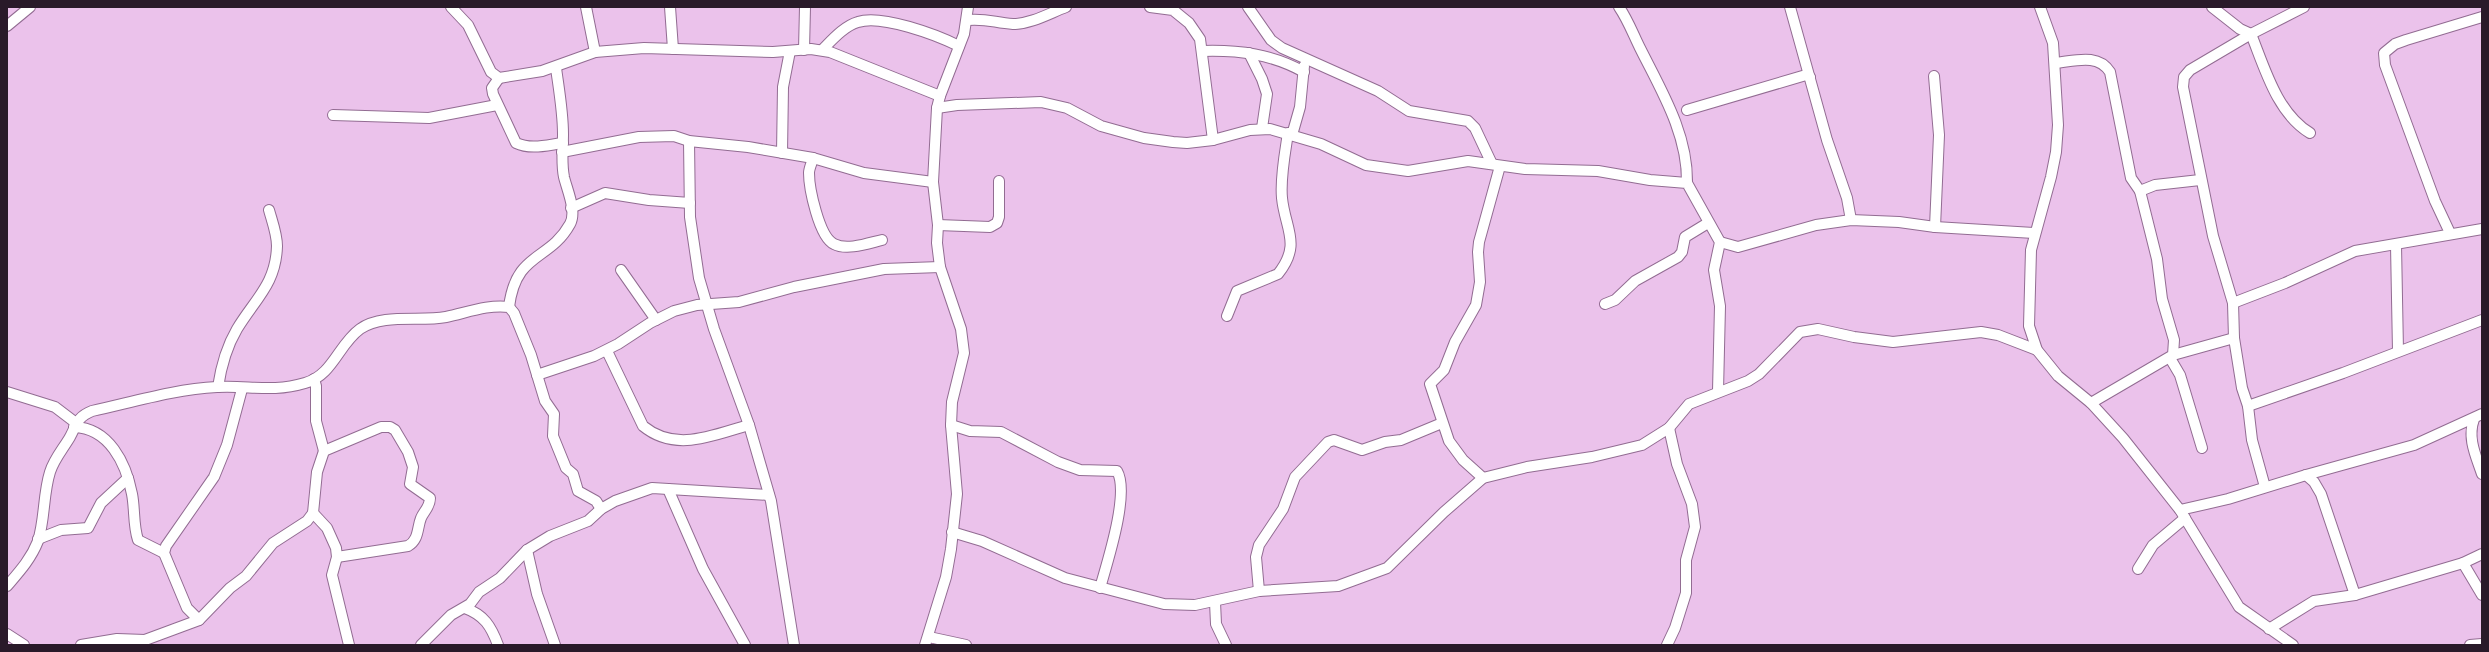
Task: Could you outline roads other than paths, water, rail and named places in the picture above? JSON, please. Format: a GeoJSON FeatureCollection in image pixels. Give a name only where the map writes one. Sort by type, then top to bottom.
{"type":"FeatureCollection","features":[{"type":"Feature","properties":{"kind":"street"},"geometry":{"type":"LineString","coordinates":[[7,26],[30,7]]}},
{"type":"Feature","properties":{"kind":"street"},"geometry":{"type":"LineString","coordinates":[[451,7],[468,25],[490,72],[499,78],[527,75],[556,68],[595,52],[644,48],[790,51],[822,50],[940,96]]}},
{"type":"Feature","properties":{"kind":"street"},"geometry":{"type":"LineString","coordinates":[[586,7],[595,52]]}},
{"type":"Feature","properties":{"kind":"street"},"geometry":{"type":"LineString","coordinates":[[670,7],[673,49]]}},
{"type":"Feature","properties":{"kind":"street"},"geometry":{"type":"LineString","coordinates":[[804,50],[805,7]]}},
{"type":"Feature","properties":{"kind":"street"},"geometry":{"type":"LineString","coordinates":[[966,645],[927,641],[946,577],[952,532],[957,486],[951,425],[952,402],[964,345],[956,312],[940,267],[937,243],[938,225],[933,182],[937,108],[967,20],[968,7]]}},
{"type":"Feature","properties":{"kind":"street"},"geometry":{"type":"LineString","coordinates":[[967,20],[984,18],[1013,24],[1028,21],[1066,7]]}},
{"type":"Feature","properties":{"kind":"street"},"geometry":{"type":"LineString","coordinates":[[1150,7],[1173,9],[1189,23],[1200,39],[1203,51],[1213,140]]}},
{"type":"Feature","properties":{"kind":"street"},"geometry":{"type":"LineString","coordinates":[[1248,7],[1270,40],[1305,59],[1378,91],[1409,110],[1468,121],[1475,128],[1496,164],[1479,242],[1478,252],[1480,282],[1476,305],[1455,342],[1444,370],[1430,384],[1442,423],[1458,454],[1475,473],[1483,478]]}},
{"type":"Feature","properties":{"kind":"street"},"geometry":{"type":"LineString","coordinates":[[1619,7],[1659,81],[1677,126],[1685,156],[1687,184],[1720,242],[1738,247],[1816,225],[1851,220],[1899,222],[1935,227],[2034,234]]}},
{"type":"Feature","properties":{"kind":"street"},"geometry":{"type":"LineString","coordinates":[[1790,7],[1827,140],[1847,198],[1851,220]]}},
{"type":"Feature","properties":{"kind":"street"},"geometry":{"type":"LineString","coordinates":[[2040,7],[2052,43],[2055,63],[2058,125],[2056,152],[2031,250],[2028,326],[2037,350],[2058,376],[2091,403],[2123,438],[2183,514],[2239,607],[2293,645]]}},
{"type":"Feature","properties":{"kind":"street"},"geometry":{"type":"LineString","coordinates":[[2212,7],[2240,29],[2251,34],[2280,103],[2296,124],[2310,133]]}},
{"type":"Feature","properties":{"kind":"street"},"geometry":{"type":"LineString","coordinates":[[2265,487],[2252,440],[2248,406],[2242,388],[2234,338],[2233,302],[2213,236],[2200,180],[2183,87],[2184,77],[2190,70],[2251,34],[2304,7]]}},
{"type":"Feature","properties":{"kind":"street"},"geometry":{"type":"LineString","coordinates":[[2450,233],[2414,144],[2385,65],[2384,53],[2395,44],[2482,17]]}},
{"type":"Feature","properties":{"kind":"street"},"geometry":{"type":"LineString","coordinates":[[822,50],[851,25],[863,20],[886,22],[933,33],[959,46]]}},
{"type":"Feature","properties":{"kind":"street"},"geometry":{"type":"LineString","coordinates":[[782,153],[783,88],[790,51]]}},
{"type":"Feature","properties":{"kind":"street"},"geometry":{"type":"LineString","coordinates":[[1203,51],[1248,53],[1279,60],[1304,72]]}},
{"type":"Feature","properties":{"kind":"street"},"geometry":{"type":"LineString","coordinates":[[1248,53],[1262,79],[1267,94],[1262,128]]}},
{"type":"Feature","properties":{"kind":"street"},"geometry":{"type":"LineString","coordinates":[[1227,316],[1238,291],[1278,274],[1290,249],[1292,236],[1282,198],[1290,134],[1300,107],[1305,59]]}},
{"type":"Feature","properties":{"kind":"street"},"geometry":{"type":"LineString","coordinates":[[2055,63],[2090,59],[2099,61],[2110,72],[2131,178],[2140,191],[2157,259],[2162,299],[2174,340],[2172,356],[2180,375],[2202,448]]}},
{"type":"Feature","properties":{"kind":"street"},"geometry":{"type":"LineString","coordinates":[[556,68],[564,177],[572,216],[565,231],[521,269],[512,290],[509,307],[514,313],[545,401],[554,414],[553,436],[562,460],[573,474],[578,491],[596,501],[601,509]]}},
{"type":"Feature","properties":{"kind":"street"},"geometry":{"type":"LineString","coordinates":[[1687,110],[1806,75],[1810,77]]}},
{"type":"Feature","properties":{"kind":"street"},"geometry":{"type":"LineString","coordinates":[[1934,76],[1939,135],[1935,227]]}},
{"type":"Feature","properties":{"kind":"street"},"geometry":{"type":"LineString","coordinates":[[499,78],[492,88],[497,106],[516,143],[524,147],[562,148],[639,137],[674,136],[689,141],[813,158],[864,173],[933,182]]}},
{"type":"Feature","properties":{"kind":"street"},"geometry":{"type":"LineString","coordinates":[[937,108],[957,105],[1041,102],[1067,108],[1101,126],[1144,138],[1187,143],[1213,140],[1262,128],[1290,134],[1321,144],[1366,165],[1381,168],[1408,171],[1430,169],[1456,162],[1496,164],[1598,171],[1650,180],[1687,184]]}},
{"type":"Feature","properties":{"kind":"street"},"geometry":{"type":"LineString","coordinates":[[334,115],[429,118],[497,106]]}},
{"type":"Feature","properties":{"kind":"street"},"geometry":{"type":"LineString","coordinates":[[689,141],[690,203],[697,266],[706,303],[749,425],[769,495],[783,569],[786,599],[794,645]]}},
{"type":"Feature","properties":{"kind":"street"},"geometry":{"type":"LineString","coordinates":[[813,158],[809,172],[812,194],[817,214],[831,241],[840,245],[857,246],[882,240]]}},
{"type":"Feature","properties":{"kind":"street"},"geometry":{"type":"LineString","coordinates":[[2140,191],[2155,185],[2200,180]]}},
{"type":"Feature","properties":{"kind":"street"},"geometry":{"type":"LineString","coordinates":[[938,225],[990,227],[997,223],[999,217],[999,182]]}},
{"type":"Feature","properties":{"kind":"street"},"geometry":{"type":"LineString","coordinates":[[571,208],[605,193],[649,200],[690,203]]}},
{"type":"Feature","properties":{"kind":"street"},"geometry":{"type":"LineString","coordinates":[[218,386],[220,370],[233,338],[268,285],[274,267],[277,245],[269,210]]}},
{"type":"Feature","properties":{"kind":"street"},"geometry":{"type":"LineString","coordinates":[[1605,304],[1616,300],[1635,281],[1678,257],[1682,252],[1685,237],[1708,223]]}},
{"type":"Feature","properties":{"kind":"street"},"geometry":{"type":"LineString","coordinates":[[2233,302],[2285,283],[2343,255],[2450,233],[2482,229]]}},
{"type":"Feature","properties":{"kind":"street"},"geometry":{"type":"LineString","coordinates":[[1718,391],[1720,306],[1714,270],[1720,242]]}},
{"type":"Feature","properties":{"kind":"street"},"geometry":{"type":"LineString","coordinates":[[2396,245],[2398,351]]}},
{"type":"Feature","properties":{"kind":"street"},"geometry":{"type":"LineString","coordinates":[[537,375],[607,351],[656,320],[674,312],[706,303],[720,304],[745,300],[794,287],[884,268],[940,267]]}},
{"type":"Feature","properties":{"kind":"street"},"geometry":{"type":"LineString","coordinates":[[621,270],[656,320]]}},
{"type":"Feature","properties":{"kind":"street"},"geometry":{"type":"LineString","coordinates":[[7,586],[26,563],[38,539],[50,470],[75,425],[83,414],[171,394],[218,386],[242,388],[284,388],[314,379],[330,367],[349,339],[360,329],[371,324],[389,320],[446,317],[475,310],[509,307]]}},
{"type":"Feature","properties":{"kind":"street"},"geometry":{"type":"LineString","coordinates":[[2248,406],[2482,320]]}},
{"type":"Feature","properties":{"kind":"street"},"geometry":{"type":"LineString","coordinates":[[952,532],[982,541],[1065,578],[1164,604],[1195,605],[1215,602],[1259,591],[1338,586],[1380,572],[1394,563],[1444,512],[1483,478],[1527,467],[1592,457],[1642,445],[1669,428],[1689,404],[1718,391],[1748,381],[1759,374],[1793,337],[1810,329],[1893,342],[1981,332],[1998,334],[2037,350]]}},
{"type":"Feature","properties":{"kind":"street"},"geometry":{"type":"LineString","coordinates":[[2091,403],[2172,356],[2234,338]]}},
{"type":"Feature","properties":{"kind":"street"},"geometry":{"type":"LineString","coordinates":[[607,351],[643,426],[648,430],[679,442],[691,441],[749,425]]}},
{"type":"Feature","properties":{"kind":"street"},"geometry":{"type":"LineString","coordinates":[[81,645],[117,639],[146,640],[199,620],[230,588],[239,583],[273,543],[297,529],[313,513],[317,472],[324,451],[316,421],[316,386],[314,379]]}},
{"type":"Feature","properties":{"kind":"street"},"geometry":{"type":"LineString","coordinates":[[199,620],[187,608],[164,553],[166,546],[214,477],[227,445],[242,388]]}},
{"type":"Feature","properties":{"kind":"street"},"geometry":{"type":"LineString","coordinates":[[7,392],[55,407],[75,425],[92,430],[108,442],[123,462],[128,478],[138,540],[164,553]]}},
{"type":"Feature","properties":{"kind":"street"},"geometry":{"type":"LineString","coordinates":[[2138,569],[2153,545],[2183,514],[2265,487],[2414,445],[2478,417]]}},
{"type":"Feature","properties":{"kind":"street"},"geometry":{"type":"LineString","coordinates":[[2478,417],[2470,430],[2471,439],[2482,474]]}},
{"type":"Feature","properties":{"kind":"street"},"geometry":{"type":"LineString","coordinates":[[1259,591],[1256,558],[1259,545],[1284,509],[1295,478],[1328,442],[1334,440],[1362,450],[1385,442],[1401,440],[1442,423]]}},
{"type":"Feature","properties":{"kind":"street"},"geometry":{"type":"LineString","coordinates":[[951,425],[970,431],[1001,432],[1058,462],[1080,470],[1117,471],[1120,483],[1118,516],[1100,588]]}},
{"type":"Feature","properties":{"kind":"street"},"geometry":{"type":"LineString","coordinates":[[324,451],[380,427],[390,427],[395,430],[412,459],[410,484],[430,498],[430,504],[421,518],[416,538],[412,544],[337,557]]}},
{"type":"Feature","properties":{"kind":"street"},"geometry":{"type":"LineString","coordinates":[[1667,645],[1675,628],[1686,593],[1686,560],[1695,527],[1692,504],[1677,464],[1669,428]]}},
{"type":"Feature","properties":{"kind":"street"},"geometry":{"type":"LineString","coordinates":[[2306,475],[2314,482],[2321,494],[2355,595]]}},
{"type":"Feature","properties":{"kind":"street"},"geometry":{"type":"LineString","coordinates":[[38,539],[61,530],[88,528],[101,503],[128,478]]}},
{"type":"Feature","properties":{"kind":"street"},"geometry":{"type":"LineString","coordinates":[[421,645],[451,615],[465,608],[479,592],[500,578],[527,550],[550,536],[588,521],[601,509],[616,501],[652,488],[769,495]]}},
{"type":"Feature","properties":{"kind":"street"},"geometry":{"type":"LineString","coordinates":[[668,489],[697,558],[745,645]]}},
{"type":"Feature","properties":{"kind":"street"},"geometry":{"type":"LineString","coordinates":[[313,513],[327,528],[333,539],[337,557],[332,575],[349,645]]}},
{"type":"Feature","properties":{"kind":"street"},"geometry":{"type":"LineString","coordinates":[[527,550],[537,594],[555,645]]}},
{"type":"Feature","properties":{"kind":"street"},"geometry":{"type":"LineString","coordinates":[[2269,629],[2306,604],[2355,595],[2463,563],[2482,554]]}},
{"type":"Feature","properties":{"kind":"street"},"geometry":{"type":"LineString","coordinates":[[2463,563],[2482,595]]}},
{"type":"Feature","properties":{"kind":"street"},"geometry":{"type":"LineString","coordinates":[[1215,602],[1216,624],[1226,645]]}},
{"type":"Feature","properties":{"kind":"street"},"geometry":{"type":"LineString","coordinates":[[465,608],[476,612],[486,621],[498,645]]}},
{"type":"Feature","properties":{"kind":"street"},"geometry":{"type":"LineString","coordinates":[[7,634],[24,645]]}},
{"type":"Feature","properties":{"kind":"street"},"geometry":{"type":"LineString","coordinates":[[2470,645],[2482,644]]}}]}
